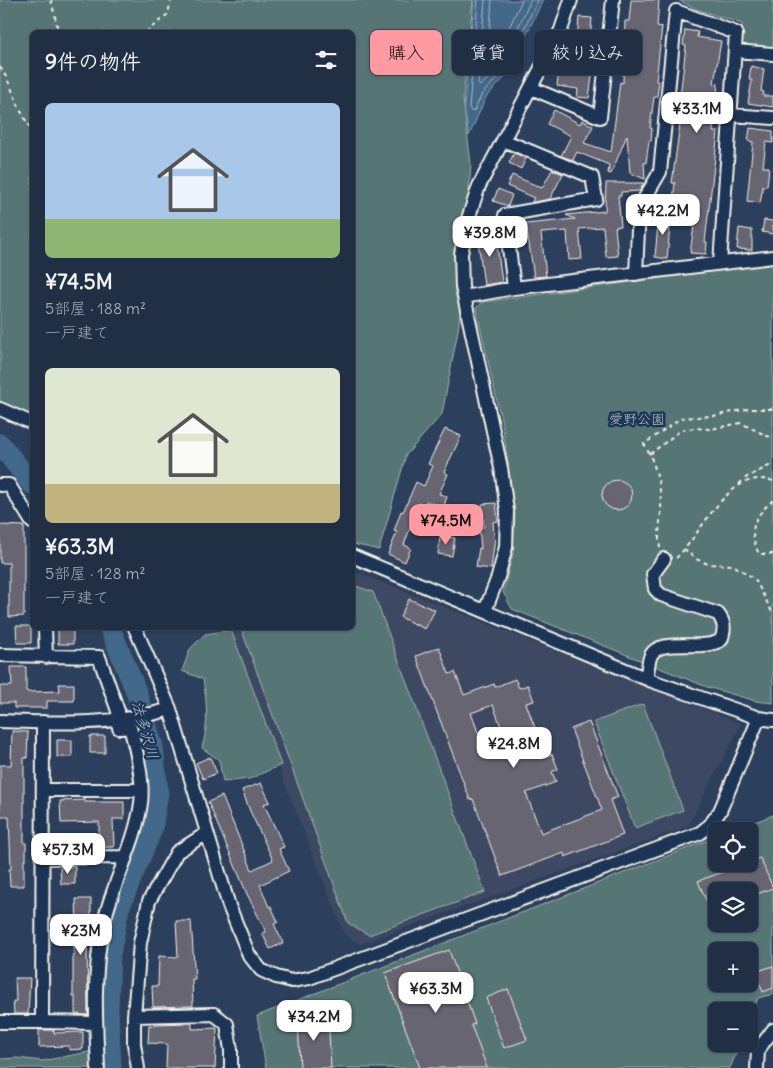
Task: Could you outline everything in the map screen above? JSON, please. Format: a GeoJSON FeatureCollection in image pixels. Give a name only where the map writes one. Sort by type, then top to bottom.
{"type":"FeatureCollection","features":[{"type":"Feature","properties":{"kind":"street"},"geometry":{"type":"LineString","coordinates":[[485,611],[498,577],[506,547],[507,511],[501,468],[462,287],[461,254],[468,219],[479,186],[561,30],[571,0]]}},
{"type":"Feature","properties":{"kind":"street"},"geometry":{"type":"LineString","coordinates":[[531,88],[600,117],[613,0]]}},
{"type":"Feature","properties":{"kind":"street"},"geometry":{"type":"LineString","coordinates":[[636,274],[639,208],[660,172],[676,11],[736,33],[720,263]]}},
{"type":"Feature","properties":{"kind":"street"},"geometry":{"type":"LineString","coordinates":[[735,51],[773,54]]}},
{"type":"Feature","properties":{"kind":"street"},"geometry":{"type":"LineString","coordinates":[[731,115],[773,118]]}},
{"type":"Feature","properties":{"kind":"street"},"geometry":{"type":"LineString","coordinates":[[503,140],[592,177],[596,199],[505,215],[514,288]]}},
{"type":"Feature","properties":{"kind":"street"},"geometry":{"type":"LineString","coordinates":[[464,297],[514,288],[773,257]]}},
{"type":"Feature","properties":{"kind":"street"},"geometry":{"type":"LineString","coordinates":[[0,409],[30,422]]}},
{"type":"Feature","properties":{"kind":"street"},"geometry":{"type":"LineString","coordinates":[[0,485],[9,485],[30,519]]}},
{"type":"Feature","properties":{"kind":"street"},"geometry":{"type":"LineString","coordinates":[[355,557],[646,678],[759,718],[773,720]]}},
{"type":"Feature","properties":{"kind":"street"},"geometry":{"type":"LineString","coordinates":[[646,678],[651,655],[658,647],[666,645],[693,647],[716,644],[721,640],[724,632],[724,622],[718,614],[661,595],[655,589],[653,574],[664,559]]}},
{"type":"Feature","properties":{"kind":"street"},"geometry":{"type":"LineString","coordinates":[[45,630],[46,657]]}},
{"type":"Feature","properties":{"kind":"street"},"geometry":{"type":"LineString","coordinates":[[136,630],[166,710],[229,906],[249,955],[260,970],[276,978],[292,981],[309,978],[700,833],[710,826],[720,811],[759,718]]}},
{"type":"Feature","properties":{"kind":"street"},"geometry":{"type":"LineString","coordinates":[[0,656],[99,657],[118,711],[119,728],[130,727],[135,747],[141,801],[126,857],[110,897],[102,931],[97,968],[96,1023],[98,1068]]}},
{"type":"Feature","properties":{"kind":"street"},"geometry":{"type":"LineString","coordinates":[[0,721],[118,720],[166,710]]}},
{"type":"Feature","properties":{"kind":"street"},"geometry":{"type":"LineString","coordinates":[[42,1022],[43,722]]}},
{"type":"Feature","properties":{"kind":"street"},"geometry":{"type":"LineString","coordinates":[[43,790],[140,790]]}},
{"type":"Feature","properties":{"kind":"street"},"geometry":{"type":"LineString","coordinates":[[138,1068],[134,1044],[134,1016],[140,943],[149,901],[178,852],[207,833]]}},
{"type":"Feature","properties":{"kind":"street"},"geometry":{"type":"LineString","coordinates":[[42,858],[126,857]]}},
{"type":"Feature","properties":{"kind":"street"},"geometry":{"type":"LineString","coordinates":[[134,1016],[214,1014],[228,1024],[231,1068]]}},
{"type":"Feature","properties":{"kind":"street"},"geometry":{"type":"LineString","coordinates":[[0,1022],[96,1023]]}},
{"type":"Feature","properties":{"kind":"street"},"geometry":{"type":"LineString","coordinates":[[757,1068],[758,1050],[773,1030]]}},
{"type":"Feature","properties":{"kind":"path"},"geometry":{"type":"LineString","coordinates":[[51,0],[57,25],[56,30]]}},
{"type":"Feature","properties":{"kind":"path"},"geometry":{"type":"LineString","coordinates":[[148,30],[168,14],[171,0]]}},
{"type":"Feature","properties":{"kind":"path"},"geometry":{"type":"LineString","coordinates":[[0,66],[15,100],[30,126]]}},
{"type":"Feature","properties":{"kind":"path"},"geometry":{"type":"LineString","coordinates":[[773,409],[747,409],[713,416],[681,418],[644,444],[650,454],[661,501],[658,536],[664,559],[670,560],[678,557],[718,504],[747,477],[773,464]]}},
{"type":"Feature","properties":{"kind":"path"},"geometry":{"type":"LineString","coordinates":[[650,454],[681,430],[694,428],[711,429],[741,423],[767,436],[773,436]]}},
{"type":"Feature","properties":{"kind":"path"},"geometry":{"type":"LineString","coordinates":[[737,486],[749,480],[769,479],[773,481]]}},
{"type":"Feature","properties":{"kind":"path"},"geometry":{"type":"LineString","coordinates":[[773,500],[755,521],[752,532],[754,544],[759,554],[773,554]]}},
{"type":"Feature","properties":{"kind":"path"},"geometry":{"type":"LineString","coordinates":[[684,549],[696,559],[708,564],[733,565],[755,579],[773,614]]}},
{"type":"Feature","properties":{"kind":"shaded area"},"geometry":{"type":"Polygon","coordinates":[[[355,572],[741,724],[688,826],[360,944],[345,935],[224,630],[355,630],[355,572]]]}},
{"type":"Feature","properties":{"kind":"green space"},"geometry":{"type":"Polygon","coordinates":[[[0,0],[473,0],[470,30],[452,30],[452,75],[465,75],[463,99],[471,164],[459,325],[442,414],[406,455],[379,550],[355,544],[355,30],[30,30],[30,422],[0,406],[0,0]]]}},
{"type":"Feature","properties":{"kind":"green space"},"geometry":{"type":"Polygon","coordinates":[[[678,0],[773,0],[773,58],[741,45],[742,24],[696,9],[678,0]]]}},
{"type":"Feature","properties":{"kind":"green space","name":"愛野公園"},"geometry":{"type":"Polygon","coordinates":[[[773,263],[773,703],[756,701],[707,687],[512,609],[503,592],[513,553],[515,515],[503,428],[476,308],[482,302],[773,263]]]}},
{"type":"Feature","properties":{"kind":"green space"},"geometry":{"type":"Polygon","coordinates":[[[355,586],[373,592],[485,892],[369,935],[348,923],[242,630],[355,630],[355,586]]]}},
{"type":"Feature","properties":{"kind":"green space"},"geometry":{"type":"Polygon","coordinates":[[[231,630],[281,765],[249,779],[223,782],[219,760],[202,748],[207,714],[203,679],[182,671],[190,649],[205,634],[231,630]]]}},
{"type":"Feature","properties":{"kind":"green space"},"geometry":{"type":"Polygon","coordinates":[[[643,704],[683,810],[635,828],[594,722],[643,704]]]}},
{"type":"Feature","properties":{"kind":"green space"},"geometry":{"type":"Polygon","coordinates":[[[773,815],[773,994],[758,998],[756,1002],[708,1002],[708,1052],[737,1052],[730,1068],[266,1068],[257,1016],[708,840],[708,872],[758,872],[758,822],[755,822],[773,815]]]}},
{"type":"Feature","properties":{"kind":"green space"},"geometry":{"type":"Polygon","coordinates":[[[94,1051],[94,1068],[0,1068],[0,1059],[17,1058],[42,1061],[94,1051]]]}},
{"type":"Feature","properties":{"kind":"water"},"geometry":{"type":"Polygon","coordinates":[[[474,0],[543,0],[524,40],[524,30],[471,30],[474,0]]]}},
{"type":"Feature","properties":{"kind":"water"},"geometry":{"type":"Polygon","coordinates":[[[467,75],[507,75],[486,97],[469,136],[464,108],[467,75]]]}},
{"type":"Feature","properties":{"kind":"building"},"geometry":{"type":"Polygon","coordinates":[[[631,0],[659,0],[657,26],[662,27],[656,81],[659,82],[657,97],[654,97],[650,128],[652,128],[651,141],[649,141],[646,163],[644,163],[645,179],[630,173],[627,135],[611,174],[608,173],[609,165],[577,152],[573,160],[561,156],[571,136],[547,124],[554,110],[580,124],[582,120],[593,126],[584,143],[611,152],[620,82],[623,83],[623,75],[642,75],[642,30],[625,30],[625,21],[629,21],[631,0]]]}},
{"type":"Feature","properties":{"kind":"building"},"geometry":{"type":"Polygon","coordinates":[[[579,17],[592,18],[591,30],[578,30],[579,17]]]}},
{"type":"Feature","properties":{"kind":"building"},"geometry":{"type":"Polygon","coordinates":[[[685,30],[698,32],[697,37],[721,41],[714,83],[718,84],[713,132],[718,132],[705,242],[707,242],[706,254],[690,253],[696,212],[672,208],[675,183],[672,183],[680,124],[678,123],[682,97],[680,97],[686,46],[683,45],[685,30]]]}},
{"type":"Feature","properties":{"kind":"building"},"geometry":{"type":"Polygon","coordinates":[[[751,66],[764,69],[761,91],[764,92],[763,96],[773,96],[773,107],[748,103],[752,80],[749,80],[751,66]]]}},
{"type":"Feature","properties":{"kind":"building"},"geometry":{"type":"Polygon","coordinates":[[[558,75],[592,75],[589,98],[577,97],[578,89],[557,86],[558,75]]]}},
{"type":"Feature","properties":{"kind":"building"},"geometry":{"type":"Polygon","coordinates":[[[750,128],[773,131],[773,143],[766,142],[763,167],[769,167],[767,186],[763,186],[760,203],[747,201],[753,142],[748,141],[750,128]]]}},
{"type":"Feature","properties":{"kind":"building"},"geometry":{"type":"Polygon","coordinates":[[[514,153],[526,158],[521,169],[509,163],[514,153]]]}},
{"type":"Feature","properties":{"kind":"building"},"geometry":{"type":"Polygon","coordinates":[[[552,170],[563,174],[550,199],[534,202],[532,201],[534,198],[507,186],[512,175],[542,188],[552,170]]]}},
{"type":"Feature","properties":{"kind":"building"},"geometry":{"type":"Polygon","coordinates":[[[606,183],[644,183],[639,191],[621,192],[621,196],[618,196],[621,226],[615,227],[618,256],[606,257],[603,227],[579,229],[582,259],[569,260],[567,231],[541,233],[546,276],[534,277],[526,224],[575,219],[566,215],[605,211],[606,183]]]}},
{"type":"Feature","properties":{"kind":"building"},"geometry":{"type":"Polygon","coordinates":[[[498,189],[512,195],[508,206],[493,201],[498,189]]]}},
{"type":"Feature","properties":{"kind":"building"},"geometry":{"type":"Polygon","coordinates":[[[659,213],[671,215],[667,259],[655,257],[659,213]]]}},
{"type":"Feature","properties":{"kind":"building"},"geometry":{"type":"Polygon","coordinates":[[[764,220],[773,221],[773,234],[762,232],[764,220]]]}},
{"type":"Feature","properties":{"kind":"building"},"geometry":{"type":"Polygon","coordinates":[[[739,228],[752,230],[752,250],[737,249],[739,228]]]}},
{"type":"Feature","properties":{"kind":"building"},"geometry":{"type":"Polygon","coordinates":[[[495,230],[502,282],[484,285],[477,233],[495,230]]]}},
{"type":"Feature","properties":{"kind":"building"},"geometry":{"type":"Polygon","coordinates":[[[445,429],[461,436],[444,472],[448,474],[439,494],[447,496],[444,507],[426,501],[424,506],[419,503],[404,545],[411,548],[405,562],[388,554],[397,532],[394,531],[401,511],[403,512],[416,482],[424,486],[433,466],[428,464],[445,429]]]}},
{"type":"Feature","properties":{"kind":"building"},"geometry":{"type":"Polygon","coordinates":[[[617,480],[628,484],[632,495],[628,506],[617,510],[606,506],[602,495],[606,484],[617,480]]]}},
{"type":"Feature","properties":{"kind":"building"},"geometry":{"type":"Polygon","coordinates":[[[496,503],[498,521],[493,522],[495,545],[491,569],[476,567],[479,548],[481,549],[479,527],[484,527],[482,504],[496,503]]]}},
{"type":"Feature","properties":{"kind":"building"},"geometry":{"type":"Polygon","coordinates":[[[0,525],[24,526],[24,616],[9,617],[9,563],[0,563],[0,525]]]}},
{"type":"Feature","properties":{"kind":"building"},"geometry":{"type":"Polygon","coordinates":[[[440,536],[455,538],[452,556],[438,554],[440,536]]]}},
{"type":"Feature","properties":{"kind":"building"},"geometry":{"type":"Polygon","coordinates":[[[409,599],[435,610],[425,629],[400,617],[409,599]]]}},
{"type":"Feature","properties":{"kind":"building"},"geometry":{"type":"Polygon","coordinates":[[[16,626],[30,626],[31,643],[17,643],[16,626]]]}},
{"type":"Feature","properties":{"kind":"building"},"geometry":{"type":"Polygon","coordinates":[[[58,630],[73,630],[73,644],[58,644],[58,630]]]}},
{"type":"Feature","properties":{"kind":"building"},"geometry":{"type":"Polygon","coordinates":[[[439,647],[449,674],[455,672],[464,695],[494,684],[495,687],[515,679],[519,688],[528,685],[534,701],[526,703],[545,756],[552,754],[558,769],[552,772],[556,782],[526,793],[541,833],[602,810],[571,729],[589,722],[618,797],[610,800],[623,835],[565,857],[564,853],[502,876],[473,799],[470,800],[416,656],[439,647]],[[493,705],[471,713],[485,751],[507,743],[493,705]]]}},
{"type":"Feature","properties":{"kind":"building"},"geometry":{"type":"Polygon","coordinates":[[[11,667],[26,667],[26,691],[28,692],[60,691],[59,684],[74,684],[74,701],[47,701],[47,708],[14,708],[14,703],[0,703],[0,686],[12,686],[11,667]]]}},
{"type":"Feature","properties":{"kind":"building"},"geometry":{"type":"Polygon","coordinates":[[[12,731],[28,732],[27,758],[24,758],[24,843],[26,843],[26,860],[24,860],[24,886],[10,886],[9,817],[0,817],[0,765],[11,765],[12,731]]]}},
{"type":"Feature","properties":{"kind":"building"},"geometry":{"type":"Polygon","coordinates":[[[90,736],[105,736],[105,753],[90,753],[90,736]]]}},
{"type":"Feature","properties":{"kind":"building"},"geometry":{"type":"Polygon","coordinates":[[[57,740],[72,740],[72,757],[57,757],[57,740]]]}},
{"type":"Feature","properties":{"kind":"building"},"geometry":{"type":"Polygon","coordinates":[[[210,757],[217,773],[203,779],[196,763],[210,757]]]}},
{"type":"Feature","properties":{"kind":"building"},"geometry":{"type":"Polygon","coordinates":[[[261,783],[270,802],[264,804],[284,847],[279,849],[289,871],[260,885],[269,907],[271,906],[278,922],[274,924],[283,943],[270,949],[262,933],[266,932],[247,894],[208,802],[222,796],[252,870],[273,860],[242,790],[261,783]]]}},
{"type":"Feature","properties":{"kind":"building"},"geometry":{"type":"Polygon","coordinates":[[[85,800],[85,802],[124,802],[124,819],[113,819],[114,847],[99,847],[99,822],[61,823],[60,801],[85,800]]]}},
{"type":"Feature","properties":{"kind":"building"},"geometry":{"type":"Polygon","coordinates":[[[760,858],[773,888],[758,894],[758,882],[708,882],[708,905],[698,881],[723,872],[758,872],[758,859],[760,858]]]}},
{"type":"Feature","properties":{"kind":"building"},"geometry":{"type":"Polygon","coordinates":[[[60,867],[75,867],[75,884],[61,884],[60,867]]]}},
{"type":"Feature","properties":{"kind":"building"},"geometry":{"type":"Polygon","coordinates":[[[76,899],[91,899],[89,942],[87,942],[88,1015],[75,1014],[75,996],[73,996],[74,925],[77,925],[76,899]]]}},
{"type":"Feature","properties":{"kind":"building"},"geometry":{"type":"Polygon","coordinates":[[[176,921],[191,921],[195,979],[192,979],[193,1006],[153,1007],[152,986],[158,986],[159,956],[178,957],[176,921]]]}},
{"type":"Feature","properties":{"kind":"building"},"geometry":{"type":"Polygon","coordinates":[[[449,950],[475,1024],[471,1025],[487,1068],[420,1068],[385,973],[449,950]]]}},
{"type":"Feature","properties":{"kind":"building"},"geometry":{"type":"Polygon","coordinates":[[[773,966],[773,988],[763,992],[758,980],[758,971],[773,966]]]}},
{"type":"Feature","properties":{"kind":"building"},"geometry":{"type":"Polygon","coordinates":[[[15,978],[30,978],[28,1014],[14,1014],[13,1001],[16,1001],[15,978]]]}},
{"type":"Feature","properties":{"kind":"building"},"geometry":{"type":"Polygon","coordinates":[[[508,989],[527,1040],[504,1048],[486,998],[508,989]]]}},
{"type":"Feature","properties":{"kind":"building"},"geometry":{"type":"Polygon","coordinates":[[[328,1015],[331,1068],[300,1068],[298,1017],[328,1015]]]}},
{"type":"Feature","properties":{"kind":"building"},"geometry":{"type":"Polygon","coordinates":[[[192,1023],[192,1029],[217,1028],[215,1068],[166,1068],[167,1044],[148,1043],[149,1025],[192,1023]]]}},
{"type":"Feature","properties":{"kind":"building"},"geometry":{"type":"Polygon","coordinates":[[[39,1030],[54,1030],[54,1033],[83,1032],[83,1049],[69,1050],[69,1046],[39,1047],[39,1030]]]}},
{"type":"Feature","properties":{"kind":"waterway","name":"法多沢川"},"geometry":{"type":"LineString","coordinates":[[0,444],[30,482]]}},
{"type":"Feature","properties":{"kind":"waterway","name":"法多沢川"},"geometry":{"type":"LineString","coordinates":[[111,630],[136,691],[153,747],[158,793],[152,829],[119,908],[110,954],[108,1011],[111,1068]]}}]}
